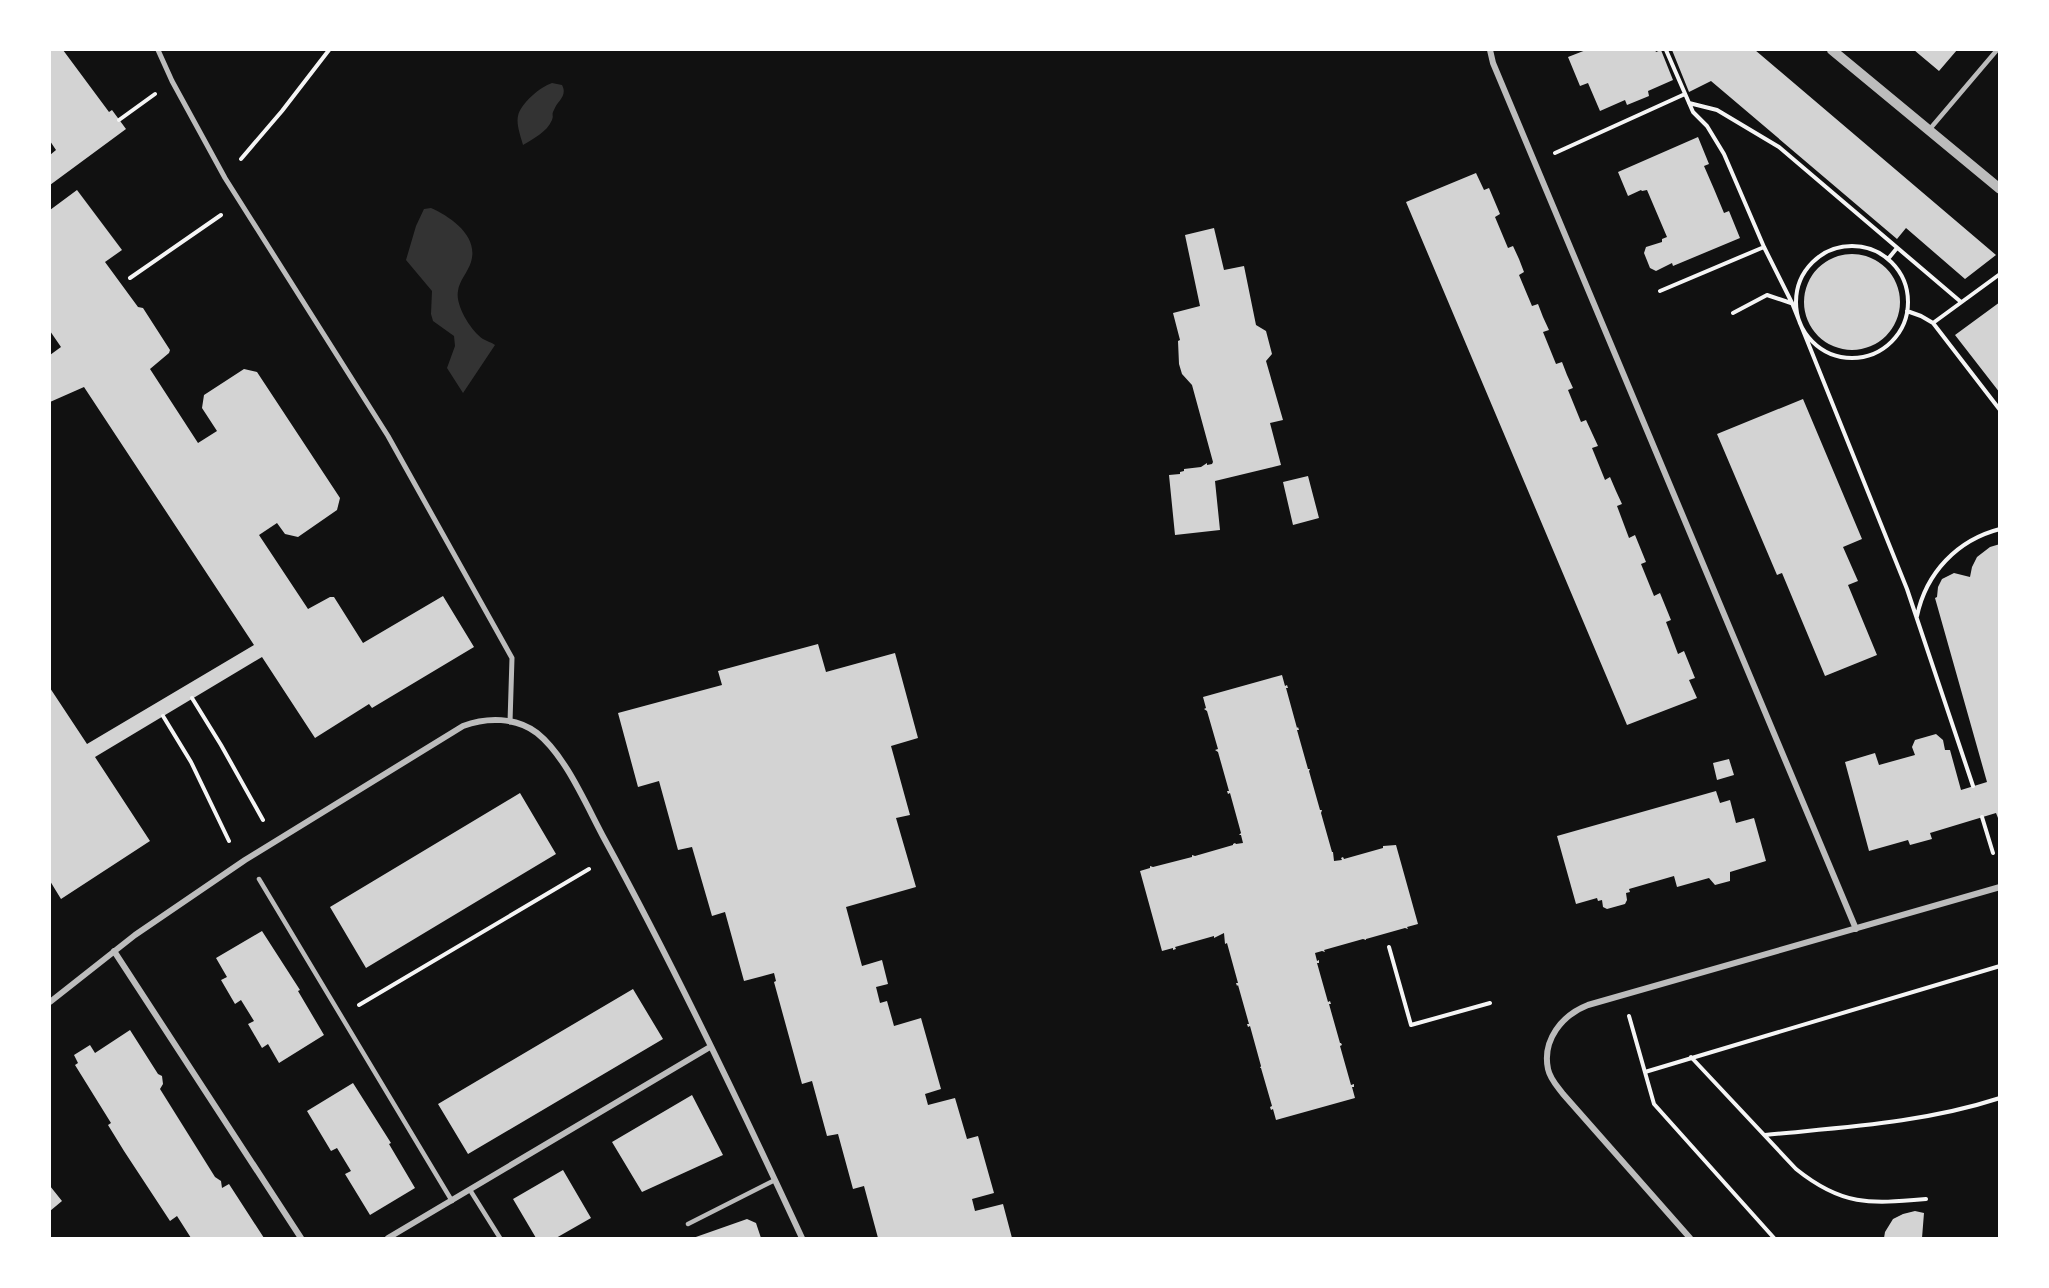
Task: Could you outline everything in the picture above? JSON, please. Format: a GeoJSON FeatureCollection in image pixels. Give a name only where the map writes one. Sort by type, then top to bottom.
{"type":"FeatureCollection","features":[{"type":"Feature","properties":{"kind":"street"},"geometry":{"type":"LineString","coordinates":[[158,50],[172,81],[225,178],[388,436],[512,658],[510,722]]}},
{"type":"Feature","properties":{"kind":"street"},"geometry":{"type":"LineString","coordinates":[[1490,50],[1856,929]]}},
{"type":"Feature","properties":{"kind":"street"},"geometry":{"type":"LineString","coordinates":[[1832,50],[2000,189]]}},
{"type":"Feature","properties":{"kind":"street"},"geometry":{"type":"LineString","coordinates":[[50,1002],[114,951],[245,860],[463,726],[489,720],[526,726],[559,756],[641,906],[802,1239]]}},
{"type":"Feature","properties":{"kind":"street"},"geometry":{"type":"LineString","coordinates":[[1690,1239],[1550,1076],[1547,1061],[1550,1044],[1554,1032],[1566,1018],[1588,1005],[2000,887]]}},
{"type":"Feature","properties":{"kind":"street"},"geometry":{"type":"LineString","coordinates":[[114,951],[301,1239]]}},
{"type":"Feature","properties":{"kind":"street"},"geometry":{"type":"LineString","coordinates":[[388,1239],[710,1047]]}},
{"type":"Feature","properties":{"kind":"lane"},"geometry":{"type":"LineString","coordinates":[[1929,130],[1997,50]]}},
{"type":"Feature","properties":{"kind":"lane"},"geometry":{"type":"LineString","coordinates":[[259,879],[452,1201]]}},
{"type":"Feature","properties":{"kind":"lane"},"geometry":{"type":"LineString","coordinates":[[688,1224],[775,1180]]}},
{"type":"Feature","properties":{"kind":"lane"},"geometry":{"type":"LineString","coordinates":[[470,1190],[500,1239]]}},
{"type":"Feature","properties":{"kind":"path"},"geometry":{"type":"LineString","coordinates":[[225,178],[282,111],[329,50]]}},
{"type":"Feature","properties":{"kind":"path"},"geometry":{"type":"LineString","coordinates":[[1666,50],[1693,112],[1707,126],[1724,154],[1764,247],[1792,303],[1917,616],[1973,786]]}},
{"type":"Feature","properties":{"kind":"path"},"geometry":{"type":"LineString","coordinates":[[119,120],[172,81]]}},
{"type":"Feature","properties":{"kind":"path"},"geometry":{"type":"LineString","coordinates":[[1535,162],[1685,94]]}},
{"type":"Feature","properties":{"kind":"path"},"geometry":{"type":"LineString","coordinates":[[1688,103],[1717,110],[1779,147],[1961,302]]}},
{"type":"Feature","properties":{"kind":"path"},"geometry":{"type":"LineString","coordinates":[[130,278],[240,202]]}},
{"type":"Feature","properties":{"kind":"path"},"geometry":{"type":"LineString","coordinates":[[1856,246],[1873,250],[1888,259],[1904,281],[1908,298],[1907,311],[1899,332],[1887,345],[1872,354],[1856,358],[1838,356],[1822,350],[1809,338],[1800,324],[1796,306],[1800,280],[1810,266],[1822,254],[1839,247],[1856,246]]}},
{"type":"Feature","properties":{"kind":"path"},"geometry":{"type":"LineString","coordinates":[[1660,291],[1764,247]]}},
{"type":"Feature","properties":{"kind":"path"},"geometry":{"type":"LineString","coordinates":[[1888,259],[1897,248]]}},
{"type":"Feature","properties":{"kind":"path"},"geometry":{"type":"LineString","coordinates":[[1933,323],[2000,274]]}},
{"type":"Feature","properties":{"kind":"path"},"geometry":{"type":"LineString","coordinates":[[1733,313],[1767,295],[1792,303]]}},
{"type":"Feature","properties":{"kind":"path"},"geometry":{"type":"LineString","coordinates":[[1907,311],[1933,323],[2000,410]]}},
{"type":"Feature","properties":{"kind":"path"},"geometry":{"type":"LineString","coordinates":[[1917,616],[1920,602],[1931,579],[1946,559],[1972,539],[2000,529]]}},
{"type":"Feature","properties":{"kind":"path"},"geometry":{"type":"LineString","coordinates":[[192,699],[263,820]]}},
{"type":"Feature","properties":{"kind":"path"},"geometry":{"type":"LineString","coordinates":[[163,716],[191,762],[229,841]]}},
{"type":"Feature","properties":{"kind":"path"},"geometry":{"type":"LineString","coordinates":[[1982,817],[1993,854]]}},
{"type":"Feature","properties":{"kind":"path"},"geometry":{"type":"LineString","coordinates":[[341,1016],[589,869]]}},
{"type":"Feature","properties":{"kind":"path"},"geometry":{"type":"LineString","coordinates":[[1389,947],[1411,1025],[1490,1003]]}},
{"type":"Feature","properties":{"kind":"path"},"geometry":{"type":"LineString","coordinates":[[1645,1072],[2000,966]]}},
{"type":"Feature","properties":{"kind":"path"},"geometry":{"type":"LineString","coordinates":[[1629,1014],[1654,1104],[1774,1239]]}},
{"type":"Feature","properties":{"kind":"path"},"geometry":{"type":"LineString","coordinates":[[1691,1057],[1796,1169],[1815,1184],[1846,1198],[1867,1203],[1926,1199]]}},
{"type":"Feature","properties":{"kind":"path"},"geometry":{"type":"LineString","coordinates":[[1764,1135],[1942,1115],[2000,1098]]}},
{"type":"Feature","properties":{"kind":"shaded area"},"geometry":{"type":"Polygon","coordinates":[[[552,83],[562,85],[564,92],[555,107],[552,120],[543,132],[523,145],[518,123],[520,111],[532,96],[552,83]]]}},
{"type":"Feature","properties":{"kind":"shaded area"},"geometry":{"type":"Polygon","coordinates":[[[431,208],[455,222],[471,244],[471,262],[459,287],[459,303],[474,330],[483,339],[495,345],[463,393],[447,368],[455,346],[454,336],[433,321],[432,291],[406,260],[416,226],[424,209],[431,208]]]}},
{"type":"Feature","properties":{"kind":"building"},"geometry":{"type":"Polygon","coordinates":[[[50,50],[63,50],[109,112],[112,110],[126,129],[50,185],[50,155],[56,150],[50,141],[50,50]]]}},
{"type":"Feature","properties":{"kind":"building"},"geometry":{"type":"Polygon","coordinates":[[[1586,50],[1655,50],[1656,52],[1661,50],[1673,80],[1648,91],[1649,96],[1627,105],[1625,100],[1600,111],[1588,83],[1580,86],[1568,57],[1586,50]]]}},
{"type":"Feature","properties":{"kind":"building"},"geometry":{"type":"Polygon","coordinates":[[[1672,50],[1755,50],[1996,255],[1965,279],[1906,228],[1897,239],[1711,81],[1689,92],[1672,50]]]}},
{"type":"Feature","properties":{"kind":"building"},"geometry":{"type":"Polygon","coordinates":[[[1914,50],[1957,50],[1939,71],[1914,50]]]}},
{"type":"Feature","properties":{"kind":"building"},"geometry":{"type":"Polygon","coordinates":[[[1698,137],[1709,164],[1704,166],[1724,213],[1729,211],[1740,238],[1656,271],[1650,268],[1644,253],[1646,247],[1662,242],[1662,239],[1667,237],[1647,190],[1641,190],[1628,196],[1618,172],[1698,137]]]}},
{"type":"Feature","properties":{"kind":"building"},"geometry":{"type":"Polygon","coordinates":[[[1476,173],[1484,190],[1489,188],[1500,214],[1495,217],[1508,248],[1513,246],[1519,259],[1524,272],[1519,275],[1532,306],[1538,304],[1549,330],[1543,332],[1556,364],[1562,362],[1573,388],[1568,390],[1581,422],[1586,420],[1598,446],[1592,448],[1605,480],[1610,477],[1622,504],[1617,506],[1629,538],[1635,535],[1646,562],[1641,564],[1654,596],[1660,593],[1671,620],[1666,622],[1678,654],[1684,651],[1695,678],[1689,680],[1697,698],[1627,725],[1406,202],[1476,173]]]}},
{"type":"Feature","properties":{"kind":"building"},"geometry":{"type":"Polygon","coordinates":[[[77,190],[122,250],[105,262],[138,307],[143,308],[170,350],[150,369],[198,443],[217,431],[202,408],[204,395],[244,369],[257,372],[340,498],[337,510],[298,537],[285,534],[277,523],[259,535],[308,609],[334,597],[363,643],[443,596],[474,647],[372,708],[369,704],[315,738],[262,657],[95,757],[150,841],[61,899],[50,881],[50,688],[87,744],[254,645],[84,387],[50,402],[50,355],[61,347],[50,331],[50,210],[77,190]]]}},
{"type":"Feature","properties":{"kind":"building"},"geometry":{"type":"Polygon","coordinates":[[[1214,228],[1224,270],[1244,266],[1256,325],[1266,331],[1272,354],[1266,361],[1283,420],[1270,423],[1281,465],[1215,481],[1220,530],[1175,535],[1169,475],[1180,474],[1184,469],[1201,467],[1213,462],[1192,385],[1182,374],[1179,364],[1178,341],[1180,340],[1173,313],[1200,306],[1185,235],[1214,228]]]}},
{"type":"Feature","properties":{"kind":"building"},"geometry":{"type":"Polygon","coordinates":[[[1852,254],[1870,258],[1886,268],[1896,284],[1900,302],[1896,320],[1886,336],[1870,346],[1852,350],[1834,346],[1818,336],[1808,320],[1804,302],[1808,284],[1818,268],[1834,258],[1852,254]]]}},
{"type":"Feature","properties":{"kind":"building"},"geometry":{"type":"Polygon","coordinates":[[[2000,302],[2000,393],[1955,335],[2000,302]]]}},
{"type":"Feature","properties":{"kind":"building"},"geometry":{"type":"Polygon","coordinates":[[[1803,399],[1862,539],[1843,547],[1858,581],[1848,585],[1877,655],[1825,676],[1782,573],[1777,575],[1717,434],[1803,399]]]}},
{"type":"Feature","properties":{"kind":"building"},"geometry":{"type":"Polygon","coordinates":[[[1308,476],[1319,518],[1293,525],[1283,482],[1308,476]]]}},
{"type":"Feature","properties":{"kind":"building"},"geometry":{"type":"Polygon","coordinates":[[[2000,544],[2000,823],[1996,813],[1930,833],[1932,839],[1910,845],[1908,840],[1869,851],[1845,762],[1875,753],[1879,765],[1915,755],[1912,747],[1915,740],[1936,734],[1943,740],[1945,750],[1950,750],[1961,790],[1987,782],[1935,598],[1942,579],[1954,573],[1970,577],[1977,557],[1990,547],[2000,544]]]}},
{"type":"Feature","properties":{"kind":"building"},"geometry":{"type":"Polygon","coordinates":[[[818,644],[826,672],[895,653],[918,738],[891,746],[910,815],[896,818],[916,887],[846,907],[862,966],[882,960],[888,984],[876,987],[880,1003],[887,1001],[894,1026],[921,1018],[941,1089],[925,1094],[928,1105],[955,1098],[967,1139],[978,1136],[994,1193],[972,1199],[975,1211],[1003,1204],[1012,1238],[878,1238],[864,1186],[853,1189],[838,1134],[827,1136],[812,1081],[802,1084],[774,982],[776,981],[774,973],[744,981],[725,912],[712,916],[692,847],[678,850],[659,781],[638,787],[618,713],[722,685],[718,671],[818,644]]]}},
{"type":"Feature","properties":{"kind":"building"},"geometry":{"type":"Polygon","coordinates":[[[1282,675],[1285,686],[1287,685],[1288,688],[1286,688],[1299,730],[1297,730],[1320,810],[1322,810],[1334,861],[1383,848],[1383,846],[1396,845],[1418,924],[1407,927],[1408,929],[1315,953],[1317,961],[1319,960],[1317,963],[1328,1002],[1330,1001],[1331,1004],[1329,1004],[1351,1085],[1354,1084],[1352,1087],[1355,1098],[1276,1120],[1273,1109],[1271,1110],[1270,1107],[1272,1106],[1250,1026],[1248,1027],[1247,1024],[1249,1024],[1227,943],[1225,944],[1224,933],[1214,938],[1214,936],[1175,947],[1176,949],[1173,950],[1173,948],[1162,951],[1140,871],[1150,866],[1192,857],[1192,855],[1235,843],[1243,843],[1218,752],[1215,750],[1218,749],[1207,711],[1204,709],[1206,708],[1203,697],[1282,675]]]}},
{"type":"Feature","properties":{"kind":"building"},"geometry":{"type":"Polygon","coordinates":[[[1729,759],[1734,775],[1717,780],[1713,763],[1729,759]]]}},
{"type":"Feature","properties":{"kind":"building"},"geometry":{"type":"Polygon","coordinates":[[[1716,791],[1720,803],[1730,800],[1736,823],[1754,818],[1766,861],[1730,872],[1730,881],[1715,885],[1709,878],[1677,887],[1674,876],[1629,889],[1630,892],[1626,893],[1625,904],[1607,909],[1603,907],[1602,900],[1598,901],[1597,898],[1576,904],[1557,836],[1716,791]]]}},
{"type":"Feature","properties":{"kind":"building"},"geometry":{"type":"Polygon","coordinates":[[[520,793],[556,854],[366,968],[330,907],[520,793]]]}},
{"type":"Feature","properties":{"kind":"building"},"geometry":{"type":"Polygon","coordinates":[[[262,931],[300,990],[298,991],[324,1035],[279,1063],[268,1044],[262,1048],[248,1024],[254,1021],[241,1000],[235,1004],[221,980],[227,977],[216,958],[262,931]]]}},
{"type":"Feature","properties":{"kind":"building"},"geometry":{"type":"Polygon","coordinates":[[[633,989],[663,1039],[468,1154],[438,1104],[633,989]]]}},
{"type":"Feature","properties":{"kind":"building"},"geometry":{"type":"Polygon","coordinates":[[[130,1030],[158,1074],[162,1076],[163,1084],[160,1089],[215,1177],[221,1181],[222,1188],[229,1184],[264,1238],[191,1238],[177,1216],[170,1221],[124,1151],[108,1125],[111,1123],[75,1065],[78,1063],[74,1055],[90,1045],[95,1053],[130,1030]]]}},
{"type":"Feature","properties":{"kind":"building"},"geometry":{"type":"Polygon","coordinates":[[[353,1083],[391,1143],[389,1144],[415,1188],[370,1215],[345,1174],[351,1171],[337,1148],[331,1151],[307,1111],[353,1083]]]}},
{"type":"Feature","properties":{"kind":"building"},"geometry":{"type":"Polygon","coordinates":[[[692,1095],[723,1155],[642,1192],[612,1142],[692,1095]]]}},
{"type":"Feature","properties":{"kind":"building"},"geometry":{"type":"Polygon","coordinates":[[[563,1170],[591,1218],[556,1238],[536,1238],[513,1199],[563,1170]]]}},
{"type":"Feature","properties":{"kind":"building"},"geometry":{"type":"Polygon","coordinates":[[[50,1186],[62,1201],[50,1211],[50,1186]]]}},
{"type":"Feature","properties":{"kind":"building"},"geometry":{"type":"Polygon","coordinates":[[[1915,1211],[1924,1213],[1922,1238],[1884,1238],[1893,1219],[1915,1211]]]}},
{"type":"Feature","properties":{"kind":"building"},"geometry":{"type":"Polygon","coordinates":[[[747,1219],[756,1223],[761,1238],[693,1238],[747,1219]]]}}]}
